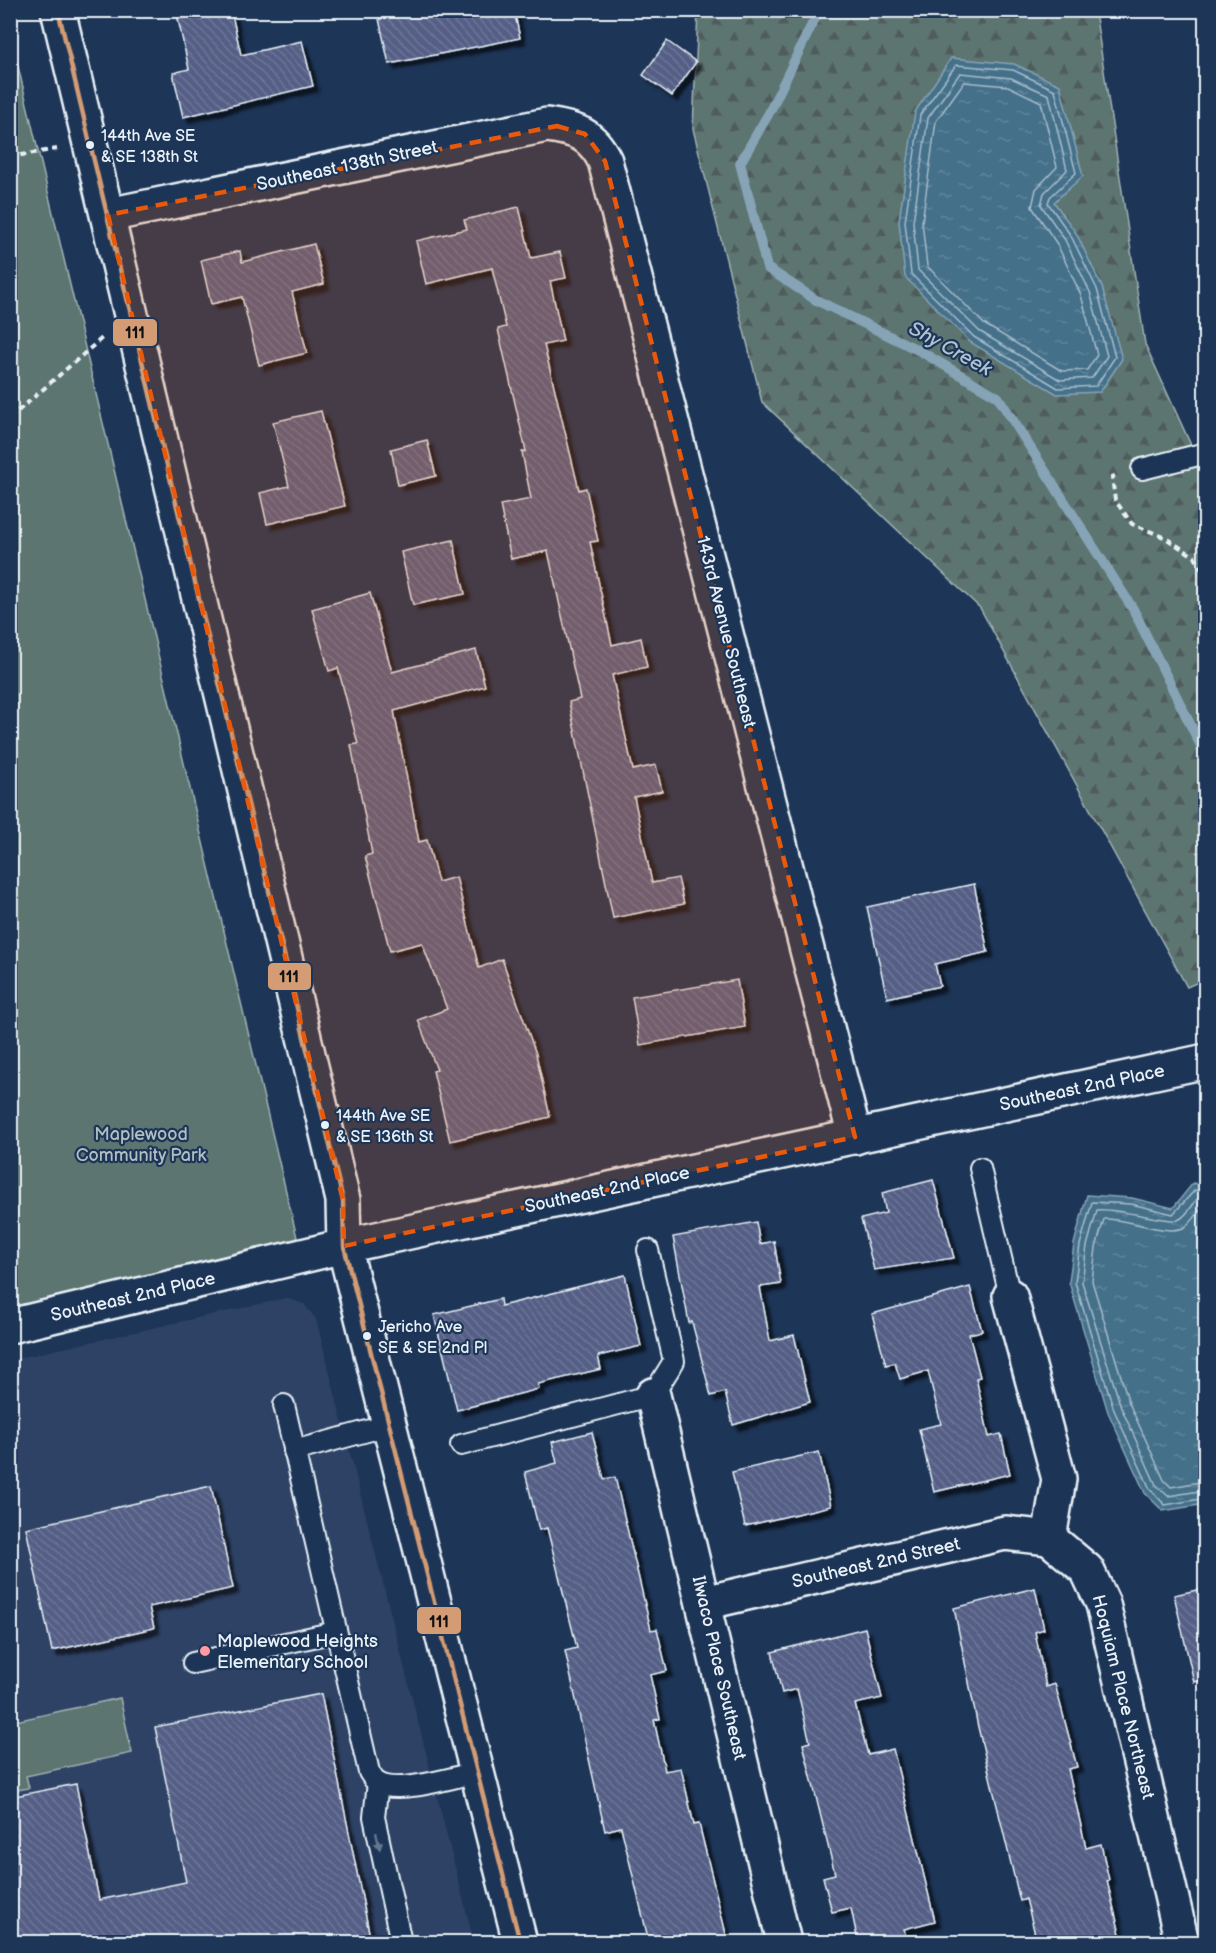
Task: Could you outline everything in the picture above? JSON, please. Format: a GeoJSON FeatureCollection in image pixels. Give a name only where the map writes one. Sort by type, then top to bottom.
{"type":"FeatureCollection","features":[{"type":"Feature","properties":{"kind":"street"},"geometry":{"type":"LineString","coordinates":[[58,10],[343,1200],[344,1246],[519,1942]]}},
{"type":"Feature","properties":{"kind":"street","name":"Southeast 138th Street"},"geometry":{"type":"LineString","coordinates":[[108,215],[547,125],[585,134]]}},
{"type":"Feature","properties":{"kind":"street","name":"143rd Avenue Southeast"},"geometry":{"type":"LineString","coordinates":[[585,134],[598,147],[604,161],[855,1137]]}},
{"type":"Feature","properties":{"kind":"street","name":"Southeast 2nd Place"},"geometry":{"type":"LineString","coordinates":[[10,1326],[344,1246],[1206,1061]]}},
{"type":"Feature","properties":{"kind":"street"},"geometry":{"type":"LineString","coordinates":[[1010,1296],[1059,1479],[1049,1538]]}},
{"type":"Feature","properties":{"kind":"street","name":"Ilwaco Place Southeast"},"geometry":{"type":"LineString","coordinates":[[653,1395],[784,1942]]}},
{"type":"Feature","properties":{"kind":"street","name":"Southeast 2nd Street"},"geometry":{"type":"LineString","coordinates":[[704,1603],[1005,1533],[1049,1538]]}},
{"type":"Feature","properties":{"kind":"street","name":"Hoquiam Place Northeast"},"geometry":{"type":"LineString","coordinates":[[1049,1538],[1087,1570],[1103,1605],[1182,1942]]}},
{"type":"Feature","properties":{"kind":"lane"},"geometry":{"type":"LineString","coordinates":[[1142,469],[1206,453]]}},
{"type":"Feature","properties":{"kind":"lane"},"geometry":{"type":"LineString","coordinates":[[980,1168],[1010,1296]]}},
{"type":"Feature","properties":{"kind":"lane"},"geometry":{"type":"LineString","coordinates":[[460,1445],[653,1395],[674,1361],[648,1250]]}},
{"type":"Feature","properties":{"kind":"lane"},"geometry":{"type":"LineString","coordinates":[[284,1405],[369,1772],[378,1783],[394,1786],[416,1785],[476,1772]]}},
{"type":"Feature","properties":{"kind":"lane"},"geometry":{"type":"LineString","coordinates":[[294,1451],[389,1425]]}},
{"type":"Feature","properties":{"kind":"lane"},"geometry":{"type":"LineString","coordinates":[[193,1663],[336,1632]]}},
{"type":"Feature","properties":{"kind":"lane"},"geometry":{"type":"LineString","coordinates":[[378,1783],[374,1817],[401,1942]]}},
{"type":"Feature","properties":{"kind":"path"},"geometry":{"type":"LineString","coordinates":[[10,157],[64,148]]}},
{"type":"Feature","properties":{"kind":"path"},"geometry":{"type":"LineString","coordinates":[[10,418],[100,339]]}},
{"type":"Feature","properties":{"kind":"path"},"geometry":{"type":"LineString","coordinates":[[1142,469],[1112,477],[1115,500],[1132,524],[1164,537],[1195,557],[1206,577]]}},
{"type":"Feature","properties":{"kind":"highlighted area"},"geometry":{"type":"Polygon","coordinates":[[[557,126],[585,134],[605,161],[855,1137],[344,1246],[343,1200],[108,215],[557,126]]]}},
{"type":"Feature","properties":{"kind":"shaded area","name":"Maplewood Heights Elementary School"},"geometry":{"type":"Polygon","coordinates":[[[286,1298],[304,1304],[316,1319],[474,1942],[11,1942],[10,1360],[286,1298]]]}},
{"type":"Feature","properties":{"kind":"green space"},"geometry":{"type":"Polygon","coordinates":[[[698,11],[1095,11],[1145,344],[1205,476],[1205,979],[1187,987],[980,608],[762,402],[693,129],[698,11]]]}},
{"type":"Feature","properties":{"kind":"green space","name":"Maplewood Community Park"},"geometry":{"type":"Polygon","coordinates":[[[11,37],[299,1246],[11,1308],[11,37]]]}},
{"type":"Feature","properties":{"kind":"green space"},"geometry":{"type":"Polygon","coordinates":[[[120,1698],[132,1753],[26,1776],[29,1788],[11,1791],[11,1722],[120,1698]]]}},
{"type":"Feature","properties":{"kind":"water"},"geometry":{"type":"Polygon","coordinates":[[[951,58],[1014,64],[1060,85],[1083,176],[1054,202],[1076,233],[1102,287],[1122,359],[1100,392],[1057,394],[970,342],[905,277],[899,221],[915,112],[951,58]]]}},
{"type":"Feature","properties":{"kind":"water"},"geometry":{"type":"Polygon","coordinates":[[[1193,1183],[1206,1186],[1205,1504],[1163,1511],[1145,1493],[1108,1412],[1069,1282],[1074,1244],[1087,1195],[1132,1198],[1173,1208],[1193,1183]]]}},
{"type":"Feature","properties":{"kind":"building"},"geometry":{"type":"Polygon","coordinates":[[[176,10],[231,10],[241,55],[302,41],[313,86],[183,117],[173,73],[189,69],[176,10]]]}},
{"type":"Feature","properties":{"kind":"building"},"geometry":{"type":"Polygon","coordinates":[[[420,10],[514,10],[520,38],[389,64],[379,19],[420,10]]]}},
{"type":"Feature","properties":{"kind":"building"},"geometry":{"type":"Polygon","coordinates":[[[667,41],[696,62],[672,96],[643,75],[667,41]]]}},
{"type":"Feature","properties":{"kind":"building"},"geometry":{"type":"Polygon","coordinates":[[[519,207],[531,258],[560,252],[566,278],[550,281],[563,341],[544,345],[579,490],[586,488],[598,541],[590,542],[612,645],[641,638],[647,667],[612,675],[633,770],[656,765],[662,791],[634,797],[652,883],[678,878],[684,904],[613,918],[569,702],[580,699],[548,551],[511,559],[500,505],[531,499],[522,452],[526,451],[498,329],[506,327],[492,268],[426,284],[416,241],[467,229],[464,220],[519,207]]]}},
{"type":"Feature","properties":{"kind":"building"},"geometry":{"type":"Polygon","coordinates":[[[314,244],[324,284],[292,292],[307,353],[259,365],[242,297],[211,304],[201,260],[240,251],[242,262],[314,244]]]}},
{"type":"Feature","properties":{"kind":"building"},"geometry":{"type":"Polygon","coordinates":[[[321,411],[345,506],[267,524],[260,493],[289,486],[273,422],[321,411]]]}},
{"type":"Feature","properties":{"kind":"building"},"geometry":{"type":"Polygon","coordinates":[[[427,440],[436,476],[398,485],[391,449],[427,440]]]}},
{"type":"Feature","properties":{"kind":"building"},"geometry":{"type":"Polygon","coordinates":[[[453,540],[465,594],[413,605],[401,552],[453,540]]]}},
{"type":"Feature","properties":{"kind":"building"},"geometry":{"type":"Polygon","coordinates":[[[370,593],[392,672],[476,650],[485,686],[394,711],[419,842],[427,840],[438,882],[456,877],[479,968],[502,959],[536,1054],[550,1117],[450,1141],[433,1071],[437,1070],[418,1020],[447,1009],[422,943],[390,951],[365,856],[372,854],[351,745],[358,744],[338,668],[329,671],[312,609],[370,593]]]}},
{"type":"Feature","properties":{"kind":"building"},"geometry":{"type":"Polygon","coordinates":[[[974,884],[988,952],[935,964],[940,986],[887,998],[867,907],[974,884]]]}},
{"type":"Feature","properties":{"kind":"building"},"geometry":{"type":"Polygon","coordinates":[[[737,980],[745,1027],[640,1045],[632,997],[737,980]]]}},
{"type":"Feature","properties":{"kind":"building"},"geometry":{"type":"Polygon","coordinates":[[[933,1180],[954,1258],[874,1270],[861,1219],[886,1213],[882,1193],[933,1180]]]}},
{"type":"Feature","properties":{"kind":"building"},"geometry":{"type":"Polygon","coordinates":[[[756,1222],[760,1244],[774,1241],[781,1284],[760,1287],[770,1341],[794,1335],[810,1402],[733,1425],[725,1392],[711,1396],[692,1322],[689,1323],[673,1237],[756,1222]]]}},
{"type":"Feature","properties":{"kind":"building"},"geometry":{"type":"Polygon","coordinates":[[[625,1275],[641,1346],[598,1356],[601,1369],[538,1384],[539,1389],[457,1410],[434,1315],[500,1299],[501,1306],[625,1275]]]}},
{"type":"Feature","properties":{"kind":"building"},"geometry":{"type":"Polygon","coordinates":[[[970,1287],[982,1331],[969,1334],[980,1377],[976,1378],[989,1437],[1001,1434],[1010,1474],[934,1492],[919,1429],[941,1424],[928,1371],[900,1379],[895,1363],[886,1365],[872,1314],[970,1287]]]}},
{"type":"Feature","properties":{"kind":"building"},"geometry":{"type":"Polygon","coordinates":[[[592,1432],[604,1479],[615,1477],[651,1630],[657,1629],[667,1671],[650,1675],[660,1719],[654,1720],[665,1771],[681,1768],[694,1825],[699,1824],[728,1942],[649,1942],[621,1827],[605,1831],[565,1651],[577,1648],[547,1528],[539,1530],[525,1472],[557,1463],[552,1442],[592,1432]]]}},
{"type":"Feature","properties":{"kind":"building"},"geometry":{"type":"Polygon","coordinates":[[[819,1452],[831,1506],[745,1526],[732,1472],[819,1452]]]}},
{"type":"Feature","properties":{"kind":"building"},"geometry":{"type":"Polygon","coordinates":[[[211,1486],[233,1588],[149,1607],[154,1628],[52,1651],[26,1528],[211,1486]]]}},
{"type":"Feature","properties":{"kind":"building"},"geometry":{"type":"Polygon","coordinates":[[[1035,1588],[1044,1629],[1035,1632],[1046,1687],[1055,1684],[1077,1767],[1068,1769],[1086,1848],[1101,1844],[1109,1880],[1107,1881],[1122,1942],[1037,1942],[1026,1899],[1020,1901],[978,1727],[954,1608],[1035,1588]]]}},
{"type":"Feature","properties":{"kind":"building"},"geometry":{"type":"Polygon","coordinates":[[[1206,1588],[1206,1680],[1194,1682],[1174,1595],[1206,1588]]]}},
{"type":"Feature","properties":{"kind":"building"},"geometry":{"type":"Polygon","coordinates":[[[865,1628],[882,1698],[855,1704],[868,1755],[893,1749],[935,1921],[904,1929],[907,1942],[858,1942],[851,1908],[832,1912],[823,1877],[835,1874],[803,1744],[810,1742],[797,1689],[782,1693],[772,1652],[865,1628]]]}},
{"type":"Feature","properties":{"kind":"building"},"geometry":{"type":"Polygon","coordinates":[[[321,1694],[371,1942],[10,1942],[10,1797],[76,1784],[99,1900],[186,1882],[155,1727],[321,1694]]]}},
{"type":"Feature","properties":{"kind":"waterway","name":"Shy Creek"},"geometry":{"type":"LineString","coordinates":[[819,10],[769,113],[740,163],[767,268],[816,300],[920,351],[998,397],[1133,609],[1206,756]]}},
{"type":"Feature","properties":{"kind":"transit line","name":"111"},"geometry":{"type":"LineString","coordinates":[[58,10],[343,1200],[344,1246],[520,1942]]}},
{"type":"Feature","properties":{"kind":"place","name":"144th Ave SE & SE 138th St"},"geometry":{"type":"Point","coordinates":[90,145]}},
{"type":"Feature","properties":{"kind":"place","name":"144th Ave SE & SE 136th St"},"geometry":{"type":"Point","coordinates":[325,1125]}},
{"type":"Feature","properties":{"kind":"place","name":"Jericho Ave SE & SE 2nd Pl"},"geometry":{"type":"Point","coordinates":[367,1336]}},
{"type":"Feature","properties":{"kind":"place","name":"Maplewood Heights Elementary School"},"geometry":{"type":"Point","coordinates":[205,1651]}}]}
